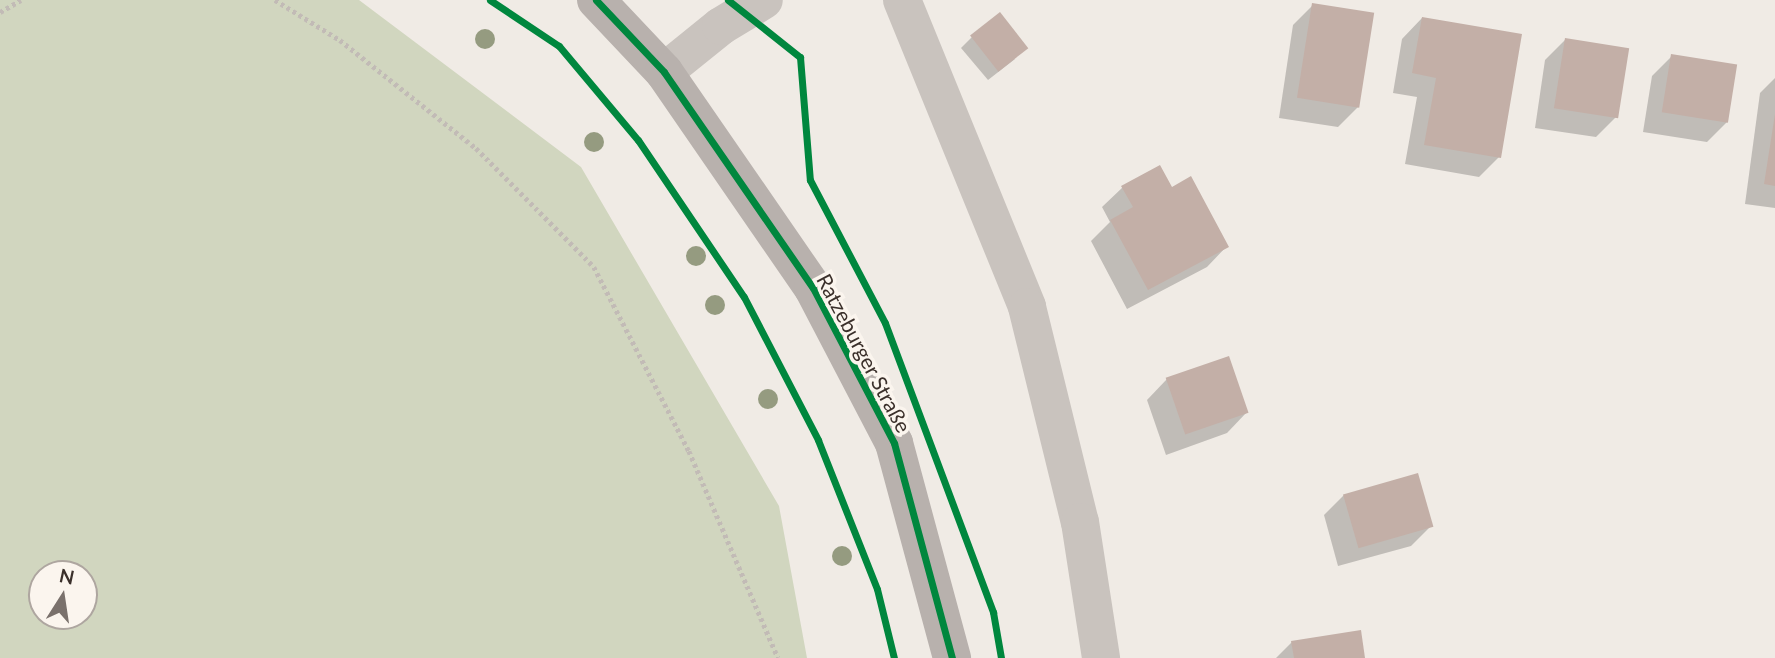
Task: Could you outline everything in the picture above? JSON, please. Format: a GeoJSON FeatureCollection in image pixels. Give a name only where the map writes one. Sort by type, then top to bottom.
{"type":"FeatureCollection","features":[{"type":"Feature","properties":{"kind":"main road","name":"Ratzeburger Straße"},"geometry":{"type":"LineString","coordinates":[[596,0],[664,72],[813,289],[894,443],[952,658]]}},
{"type":"Feature","properties":{"kind":"street"},"geometry":{"type":"LineString","coordinates":[[664,72],[721,26],[764,0]]}},
{"type":"Feature","properties":{"kind":"street"},"geometry":{"type":"LineString","coordinates":[[902,0],[1027,307],[1080,522],[1101,658]]}},
{"type":"Feature","properties":{"kind":"path"},"geometry":{"type":"LineString","coordinates":[[0,12],[21,0]]}},
{"type":"Feature","properties":{"kind":"path"},"geometry":{"type":"LineString","coordinates":[[275,0],[340,40],[476,148],[594,267],[689,451],[778,658]]}},
{"type":"Feature","properties":{"kind":"green space"},"geometry":{"type":"Polygon","coordinates":[[[0,0],[359,0],[581,167],[779,506],[807,658],[0,658],[0,0]]]}},
{"type":"Feature","properties":{"kind":"building"},"geometry":{"type":"Polygon","coordinates":[[[1312,3],[1374,13],[1359,108],[1297,98],[1312,3]]]}},
{"type":"Feature","properties":{"kind":"building"},"geometry":{"type":"Polygon","coordinates":[[[1000,12],[1028,48],[998,72],[970,35],[1000,12]]]}},
{"type":"Feature","properties":{"kind":"building"},"geometry":{"type":"Polygon","coordinates":[[[1422,17],[1522,34],[1501,158],[1424,145],[1436,78],[1412,73],[1422,17]]]}},
{"type":"Feature","properties":{"kind":"building"},"geometry":{"type":"Polygon","coordinates":[[[1565,38],[1629,48],[1618,118],[1554,108],[1565,38]]]}},
{"type":"Feature","properties":{"kind":"building"},"geometry":{"type":"Polygon","coordinates":[[[1671,54],[1737,64],[1728,123],[1662,112],[1671,54]]]}},
{"type":"Feature","properties":{"kind":"building"},"geometry":{"type":"Polygon","coordinates":[[[1775,114],[1775,186],[1764,184],[1775,114]]]}},
{"type":"Feature","properties":{"kind":"building"},"geometry":{"type":"Polygon","coordinates":[[[1160,165],[1172,187],[1191,176],[1229,247],[1148,290],[1110,220],[1133,207],[1121,186],[1160,165]]]}},
{"type":"Feature","properties":{"kind":"building"},"geometry":{"type":"Polygon","coordinates":[[[1229,356],[1249,413],[1185,435],[1166,378],[1229,356]]]}},
{"type":"Feature","properties":{"kind":"building"},"geometry":{"type":"Polygon","coordinates":[[[1418,473],[1433,527],[1358,548],[1343,494],[1418,473]]]}},
{"type":"Feature","properties":{"kind":"building"},"geometry":{"type":"Polygon","coordinates":[[[1361,630],[1365,658],[1294,658],[1291,641],[1361,630]]]}},
{"type":"Feature","properties":{"kind":"cycle path"},"geometry":{"type":"LineString","coordinates":[[490,0],[559,46],[638,140],[744,297],[818,440],[877,589],[894,658]]}},
{"type":"Feature","properties":{"kind":"cycle path"},"geometry":{"type":"LineString","coordinates":[[596,0],[664,72],[813,288],[894,443],[952,658]]}},
{"type":"Feature","properties":{"kind":"cycle path"},"geometry":{"type":"LineString","coordinates":[[728,0],[800,57],[810,180],[885,323],[993,612],[1001,658]]}}]}
